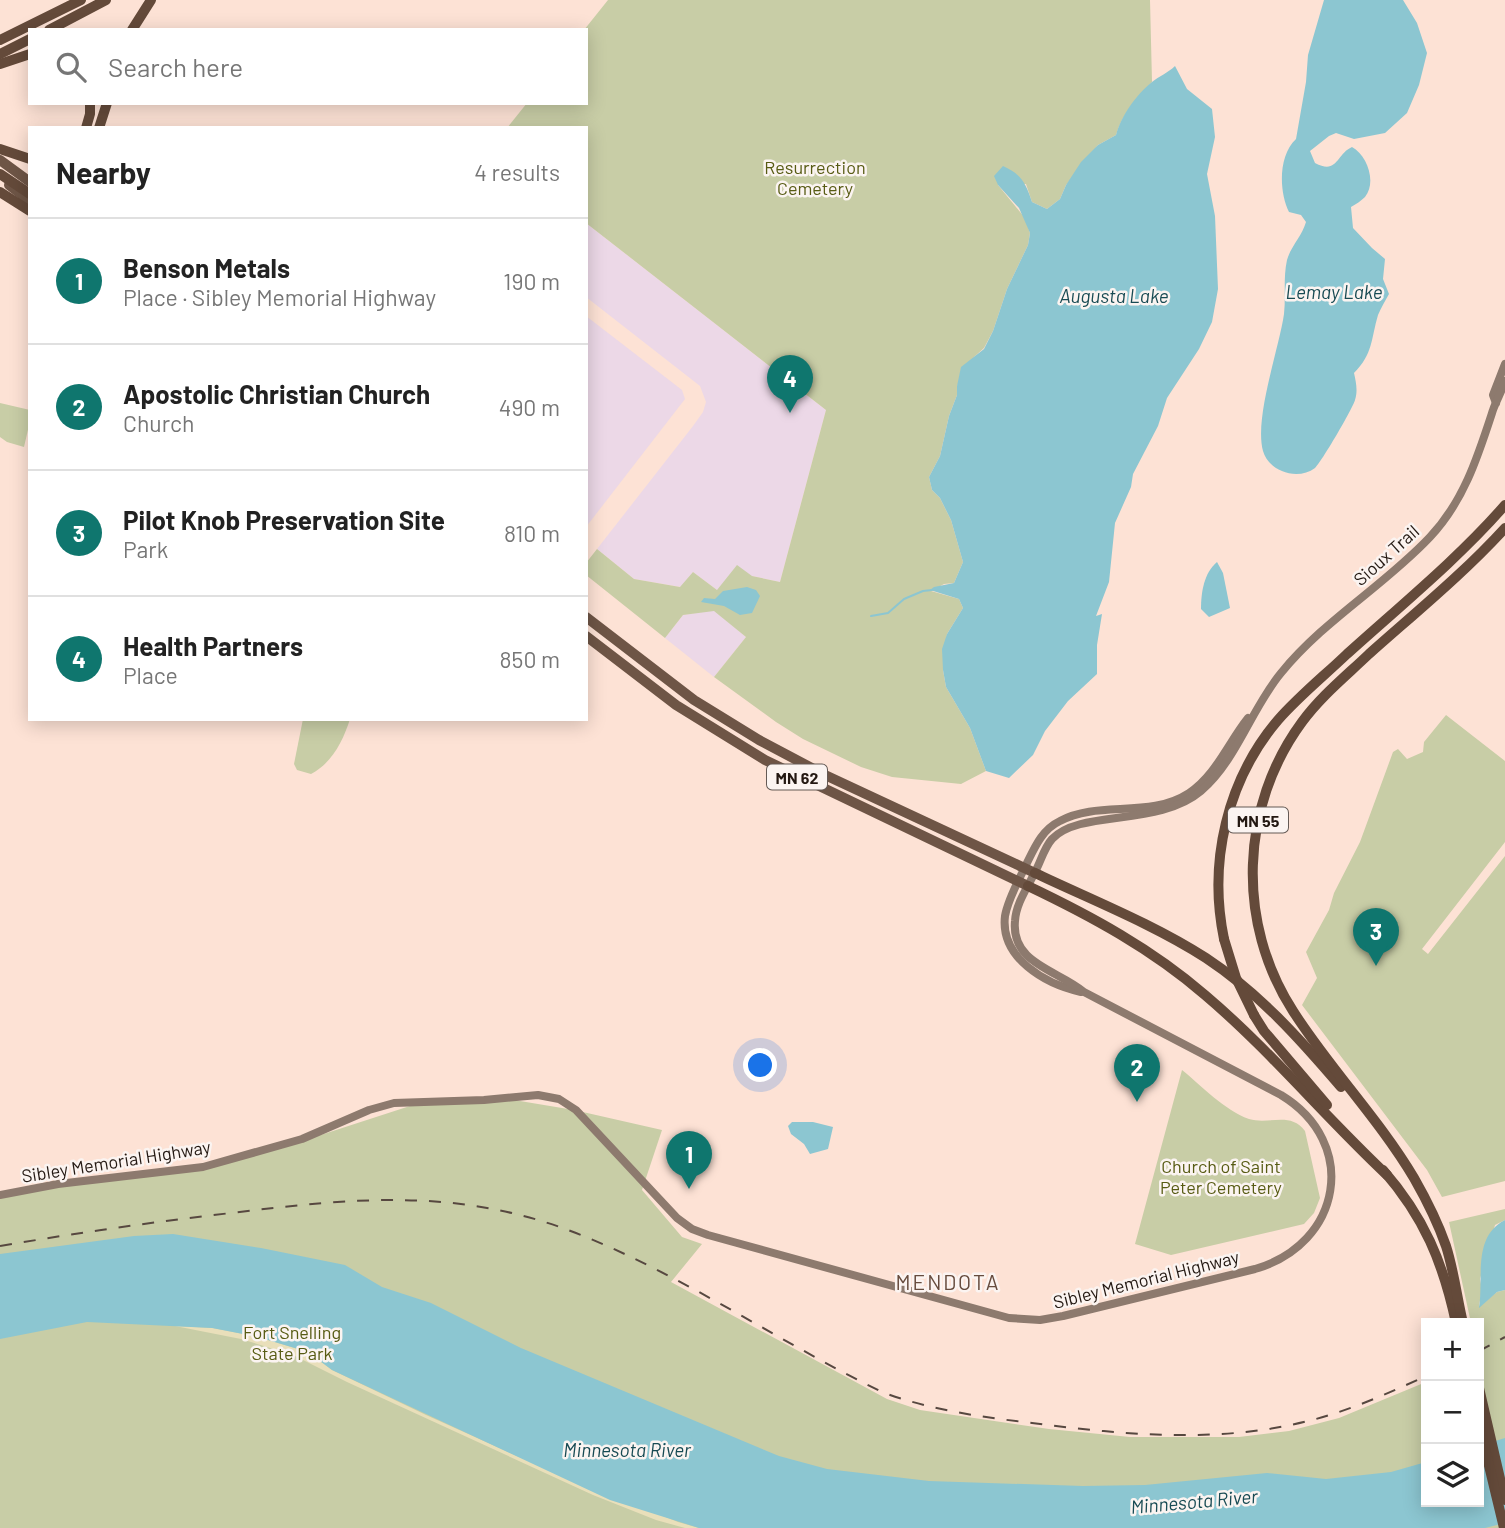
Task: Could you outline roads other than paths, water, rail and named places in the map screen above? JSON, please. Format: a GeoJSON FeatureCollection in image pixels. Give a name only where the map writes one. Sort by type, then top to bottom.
{"type":"FeatureCollection","features":[{"type":"Feature","properties":{"kind":"highway"},"geometry":{"type":"LineString","coordinates":[[0,40],[81,0]]}},
{"type":"Feature","properties":{"kind":"highway"},"geometry":{"type":"LineString","coordinates":[[54,28],[106,0]]}},
{"type":"Feature","properties":{"kind":"highway"},"geometry":{"type":"LineString","coordinates":[[133,28],[151,0]]}},
{"type":"Feature","properties":{"kind":"highway"},"geometry":{"type":"LineString","coordinates":[[0,54],[28,40]]}},
{"type":"Feature","properties":{"kind":"highway"},"geometry":{"type":"LineString","coordinates":[[0,64],[28,55]]}},
{"type":"Feature","properties":{"kind":"highway"},"geometry":{"type":"LineString","coordinates":[[87,126],[90,105]]}},
{"type":"Feature","properties":{"kind":"highway"},"geometry":{"type":"LineString","coordinates":[[100,126],[106,105]]}},
{"type":"Feature","properties":{"kind":"highway"},"geometry":{"type":"LineString","coordinates":[[0,149],[28,158]]}},
{"type":"Feature","properties":{"kind":"highway"},"geometry":{"type":"LineString","coordinates":[[0,160],[28,181]]}},
{"type":"Feature","properties":{"kind":"highway"},"geometry":{"type":"LineString","coordinates":[[0,176],[28,193]]}},
{"type":"Feature","properties":{"kind":"highway"},"geometry":{"type":"LineString","coordinates":[[0,176],[28,199]]}},
{"type":"Feature","properties":{"kind":"highway"},"geometry":{"type":"LineString","coordinates":[[0,192],[28,210]]}},
{"type":"Feature","properties":{"kind":"highway","name":"MN 55"},"geometry":{"type":"LineString","coordinates":[[1458,1318],[1426,1230],[1405,1196],[1290,1063],[1254,1015],[1236,978],[1224,939],[1218,891],[1221,843],[1235,792],[1265,736],[1295,702],[1484,528],[1505,505]]}},
{"type":"Feature","properties":{"kind":"highway","name":"MN 55"},"geometry":{"type":"LineString","coordinates":[[1459,1318],[1448,1254],[1421,1192],[1405,1164],[1296,1017],[1275,978],[1255,913],[1252,869],[1256,831],[1275,767],[1307,716],[1334,686],[1505,528]]}},
{"type":"Feature","properties":{"kind":"highway","name":"MN 62"},"geometry":{"type":"LineString","coordinates":[[588,619],[694,700],[759,740],[818,771],[1174,939],[1208,959],[1239,982],[1296,1035],[1405,1164]]}},
{"type":"Feature","properties":{"kind":"highway","name":"MN 62"},"geometry":{"type":"LineString","coordinates":[[588,638],[684,710],[765,760],[1119,933],[1196,987],[1239,1026],[1387,1175]]}},
{"type":"Feature","properties":{"kind":"highway"},"geometry":{"type":"LineString","coordinates":[[1484,1410],[1505,1500]]}},
{"type":"Feature","properties":{"kind":"highway"},"geometry":{"type":"LineString","coordinates":[[1484,1444],[1504,1528]]}},
{"type":"Feature","properties":{"kind":"main road","name":"Sioux Trail"},"geometry":{"type":"LineString","coordinates":[[1496,403],[1493,395],[1505,364]]}},
{"type":"Feature","properties":{"kind":"main road","name":"Sioux Trail"},"geometry":{"type":"LineString","coordinates":[[1023,884],[1059,833],[1069,828],[1164,811],[1196,795],[1216,775],[1279,675],[1302,650],[1414,553],[1443,523],[1469,480],[1505,381]]}},
{"type":"Feature","properties":{"kind":"main road","name":"Sibley Memorial Highway"},"geometry":{"type":"LineString","coordinates":[[0,1195],[58,1184],[202,1167],[302,1139],[369,1110],[394,1103],[538,1095],[559,1099],[576,1110],[677,1219],[692,1229],[708,1236],[1009,1318],[1040,1320],[1063,1316],[1255,1269],[1274,1263],[1296,1251],[1320,1220],[1330,1189],[1329,1158],[1311,1119],[1301,1108],[1281,1095],[1084,992],[1034,962],[1020,946],[1016,934],[1015,919],[1023,884]]}},
{"type":"Feature","properties":{"kind":"water","name":"Lemay Lake"},"geometry":{"type":"Polygon","coordinates":[[[1324,0],[1403,0],[1417,23],[1427,53],[1419,85],[1407,113],[1385,133],[1354,139],[1336,133],[1310,151],[1315,163],[1328,167],[1352,147],[1366,162],[1370,177],[1369,191],[1351,207],[1353,228],[1385,259],[1383,279],[1389,294],[1378,315],[1368,353],[1354,373],[1356,393],[1349,413],[1315,468],[1301,474],[1293,474],[1278,469],[1266,458],[1261,437],[1262,421],[1284,314],[1287,260],[1306,222],[1301,215],[1289,212],[1283,195],[1283,164],[1296,139],[1308,55],[1324,0]]]}},
{"type":"Feature","properties":{"kind":"water","name":"Augusta Lake"},"geometry":{"type":"Polygon","coordinates":[[[1175,66],[1187,89],[1212,109],[1215,137],[1207,174],[1215,216],[1218,289],[1212,322],[1199,349],[1167,398],[1158,426],[1133,474],[1131,487],[1115,523],[1109,582],[1096,616],[1102,614],[1097,645],[1097,674],[1068,701],[1045,731],[1033,755],[1009,778],[986,771],[970,728],[946,687],[942,649],[947,634],[963,608],[959,599],[930,590],[954,583],[963,562],[951,520],[940,498],[932,490],[929,477],[940,456],[957,395],[961,367],[984,349],[1007,289],[1028,245],[1030,233],[1019,208],[998,185],[994,176],[1003,166],[1014,172],[1022,180],[1032,202],[1047,209],[1060,199],[1081,162],[1098,145],[1116,135],[1125,113],[1140,93],[1175,66]]]}},
{"type":"Feature","properties":{"kind":"water"},"geometry":{"type":"Polygon","coordinates":[[[1217,562],[1223,573],[1230,608],[1209,617],[1201,609],[1202,596],[1206,577],[1217,562]]]}},
{"type":"Feature","properties":{"kind":"water"},"geometry":{"type":"Polygon","coordinates":[[[747,587],[756,590],[760,596],[752,613],[740,615],[724,606],[701,602],[704,598],[715,599],[723,591],[747,587]]]}},
{"type":"Feature","properties":{"kind":"water"},"geometry":{"type":"Polygon","coordinates":[[[792,1122],[813,1122],[833,1127],[828,1149],[810,1154],[804,1144],[791,1134],[788,1126],[792,1122]]]}},
{"type":"Feature","properties":{"kind":"water"},"geometry":{"type":"Polygon","coordinates":[[[1505,1220],[1505,1290],[1497,1292],[1479,1308],[1484,1247],[1495,1227],[1505,1220]]]}},
{"type":"Feature","properties":{"kind":"water","name":"Minnesota River"},"geometry":{"type":"Polygon","coordinates":[[[173,1234],[345,1265],[382,1287],[431,1303],[521,1348],[779,1456],[827,1469],[929,1481],[1083,1486],[1145,1485],[1267,1473],[1326,1479],[1391,1472],[1421,1463],[1421,1507],[1484,1507],[1484,1444],[1505,1438],[1505,1523],[1485,1528],[699,1528],[610,1500],[332,1370],[308,1352],[258,1337],[212,1328],[87,1322],[0,1339],[0,1254],[134,1236],[173,1234]]]}},
{"type":"Feature","properties":{"kind":"waterway"},"geometry":{"type":"LineString","coordinates":[[871,616],[888,613],[904,599],[932,590]]}},
{"type":"Feature","properties":{"kind":"railway"},"geometry":{"type":"LineString","coordinates":[[0,1246],[144,1224],[320,1203],[405,1200],[447,1203],[489,1208],[532,1218],[576,1233],[693,1289],[882,1392],[956,1412],[1102,1431],[1208,1435],[1278,1428],[1312,1420],[1384,1395],[1421,1378]]}},
{"type":"Feature","properties":{"kind":"railway"},"geometry":{"type":"LineString","coordinates":[[1484,1348],[1505,1337]]}},
{"type":"Feature","properties":{"kind":"place","name":"Health Partners"},"geometry":{"type":"Point","coordinates":[790,413]}},
{"type":"Feature","properties":{"kind":"place","name":"Pilot Knob Preservation Site"},"geometry":{"type":"Point","coordinates":[1376,966]}},
{"type":"Feature","properties":{"kind":"place","name":"Apostolic Christian Church"},"geometry":{"type":"Point","coordinates":[1137,1102]}},
{"type":"Feature","properties":{"kind":"place","name":"Benson Metals"},"geometry":{"type":"Point","coordinates":[689,1189]}},
{"type":"Feature","properties":{"kind":"district","name":"MENDOTA"},"geometry":{"type":"Point","coordinates":[948,1281]}},
{"type":"Feature","properties":{"kind":"park label","name":"Resurrection Cemetery"},"geometry":{"type":"Point","coordinates":[815,177]}},
{"type":"Feature","properties":{"kind":"park label","name":"Church of Saint Peter Cemetery"},"geometry":{"type":"Point","coordinates":[1221,1176]}},
{"type":"Feature","properties":{"kind":"park label","name":"Fort Snelling State Park"},"geometry":{"type":"Point","coordinates":[292,1342]}}]}
